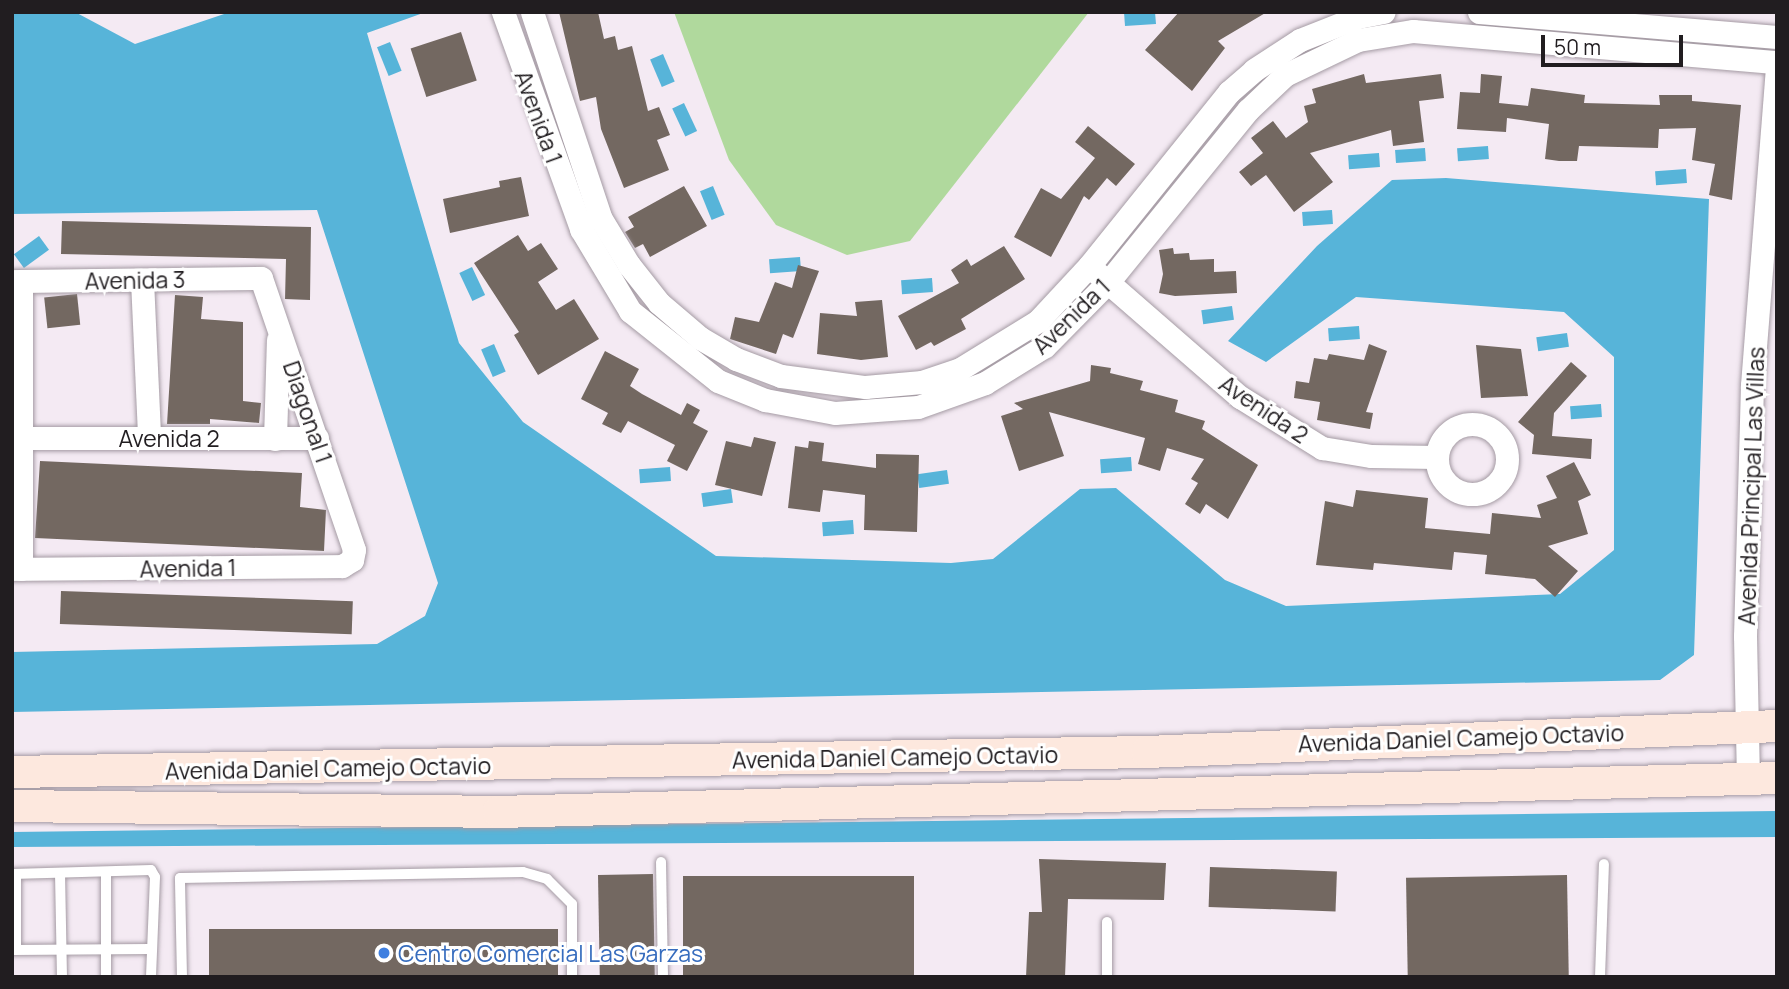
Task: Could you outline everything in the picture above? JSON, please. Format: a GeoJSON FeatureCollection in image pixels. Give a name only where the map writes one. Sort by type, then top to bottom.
{"type":"FeatureCollection","features":[{"type":"Feature","properties":{"kind":"main road","name":"Avenida Daniel Camejo Octavio"},"geometry":{"type":"LineString","coordinates":[[12,772],[1147,752],[1762,726]]}},
{"type":"Feature","properties":{"kind":"main road","name":"Avenida Daniel Camejo Octavio"},"geometry":{"type":"LineString","coordinates":[[12,806],[499,812],[1763,779]]}},
{"type":"Feature","properties":{"kind":"street","name":"Avenida 1"},"geometry":{"type":"LineString","coordinates":[[503,12],[543,132],[581,229],[630,311],[718,381],[765,400],[835,412],[918,407],[985,383],[1045,346],[1107,282],[1248,110],[1285,75],[1358,40],[1413,31],[1777,62]]}},
{"type":"Feature","properties":{"kind":"street","name":"Avenida 1"},"geometry":{"type":"LineString","coordinates":[[533,12],[601,219],[659,303],[700,338],[736,359],[822,384],[865,387],[922,382],[960,369],[1038,321],[1089,266],[1185,145],[1254,70],[1300,40],[1358,16],[1384,12]]}},
{"type":"Feature","properties":{"kind":"street"},"geometry":{"type":"LineString","coordinates":[[1479,12],[1777,37]]}},
{"type":"Feature","properties":{"kind":"street","name":"Avenida Principal Las Villas"},"geometry":{"type":"LineString","coordinates":[[1763,779],[1752,385],[1777,68]]}},
{"type":"Feature","properties":{"kind":"street","name":"Avenida 2"},"geometry":{"type":"LineString","coordinates":[[1089,266],[1240,397],[1322,448],[1371,456],[1436,457]]}},
{"type":"Feature","properties":{"kind":"street","name":"Avenida 3"},"geometry":{"type":"LineString","coordinates":[[17,281],[257,277]]}},
{"type":"Feature","properties":{"kind":"street","name":"Diagonal 1"},"geometry":{"type":"LineString","coordinates":[[257,277],[279,327],[354,550]]}},
{"type":"Feature","properties":{"kind":"street"},"geometry":{"type":"LineString","coordinates":[[16,569],[22,438],[17,281]]}},
{"type":"Feature","properties":{"kind":"street"},"geometry":{"type":"LineString","coordinates":[[142,281],[149,437]]}},
{"type":"Feature","properties":{"kind":"street"},"geometry":{"type":"LineString","coordinates":[[275,439],[279,327]]}},
{"type":"Feature","properties":{"kind":"street","name":"Avenida 2"},"geometry":{"type":"LineString","coordinates":[[22,438],[317,438]]}},
{"type":"Feature","properties":{"kind":"street","name":"Avenida 1"},"geometry":{"type":"LineString","coordinates":[[16,569],[342,566],[352,560],[354,550]]}},
{"type":"Feature","properties":{"kind":"street"},"geometry":{"type":"LineString","coordinates":[[1763,779],[1777,757]]}},
{"type":"Feature","properties":{"kind":"lane"},"geometry":{"type":"LineString","coordinates":[[661,862],[663,977]]}},
{"type":"Feature","properties":{"kind":"lane"},"geometry":{"type":"LineString","coordinates":[[1600,977],[1604,864]]}},
{"type":"Feature","properties":{"kind":"lane"},"geometry":{"type":"LineString","coordinates":[[150,949],[14,950],[14,874],[151,870],[155,877],[150,949],[151,977]]}},
{"type":"Feature","properties":{"kind":"lane"},"geometry":{"type":"LineString","coordinates":[[106,872],[106,977]]}},
{"type":"Feature","properties":{"kind":"lane"},"geometry":{"type":"LineString","coordinates":[[182,977],[180,878],[523,872],[554,884],[572,904],[572,977]]}},
{"type":"Feature","properties":{"kind":"lane"},"geometry":{"type":"LineString","coordinates":[[60,873],[62,977]]}},
{"type":"Feature","properties":{"kind":"lane"},"geometry":{"type":"LineString","coordinates":[[1107,977],[1108,922]]}},
{"type":"Feature","properties":{"kind":"green space"},"geometry":{"type":"Polygon","coordinates":[[[674,12],[1089,12],[910,241],[847,255],[776,225],[729,160],[674,12]]]}},
{"type":"Feature","properties":{"kind":"water"},"geometry":{"type":"Polygon","coordinates":[[[12,12],[75,12],[135,44],[230,12],[426,12],[367,33],[459,343],[523,422],[716,556],[951,563],[993,559],[1080,489],[1116,488],[1225,580],[1286,606],[1560,594],[1614,550],[1614,357],[1564,312],[1356,297],[1266,362],[1228,341],[1317,246],[1392,180],[1446,178],[1709,199],[1694,655],[1660,680],[12,712],[12,652],[377,644],[425,616],[438,583],[317,210],[12,214],[12,12]]]}},
{"type":"Feature","properties":{"kind":"water"},"geometry":{"type":"Polygon","coordinates":[[[1124,12],[1155,12],[1156,24],[1125,26],[1124,12]]]}},
{"type":"Feature","properties":{"kind":"water"},"geometry":{"type":"Polygon","coordinates":[[[390,42],[402,71],[389,76],[377,47],[390,42]]]}},
{"type":"Feature","properties":{"kind":"water"},"geometry":{"type":"Polygon","coordinates":[[[663,54],[675,82],[662,87],[650,59],[663,54]]]}},
{"type":"Feature","properties":{"kind":"water"},"geometry":{"type":"Polygon","coordinates":[[[684,103],[697,131],[685,137],[672,108],[684,103]]]}},
{"type":"Feature","properties":{"kind":"water"},"geometry":{"type":"Polygon","coordinates":[[[1488,146],[1489,159],[1458,161],[1457,148],[1488,146]]]}},
{"type":"Feature","properties":{"kind":"water"},"geometry":{"type":"Polygon","coordinates":[[[1425,148],[1426,161],[1396,163],[1395,150],[1425,148]]]}},
{"type":"Feature","properties":{"kind":"water"},"geometry":{"type":"Polygon","coordinates":[[[1379,153],[1380,167],[1349,169],[1348,155],[1379,153]]]}},
{"type":"Feature","properties":{"kind":"water"},"geometry":{"type":"Polygon","coordinates":[[[1686,169],[1687,183],[1656,185],[1655,171],[1686,169]]]}},
{"type":"Feature","properties":{"kind":"water"},"geometry":{"type":"Polygon","coordinates":[[[713,186],[725,215],[712,220],[700,191],[713,186]]]}},
{"type":"Feature","properties":{"kind":"water"},"geometry":{"type":"Polygon","coordinates":[[[1332,210],[1333,224],[1303,226],[1302,212],[1332,210]]]}},
{"type":"Feature","properties":{"kind":"water"},"geometry":{"type":"Polygon","coordinates":[[[39,236],[49,250],[24,268],[14,254],[39,236]]]}},
{"type":"Feature","properties":{"kind":"water"},"geometry":{"type":"Polygon","coordinates":[[[800,257],[801,271],[770,273],[769,259],[800,257]]]}},
{"type":"Feature","properties":{"kind":"water"},"geometry":{"type":"Polygon","coordinates":[[[472,267],[485,295],[472,301],[459,273],[472,267]]]}},
{"type":"Feature","properties":{"kind":"water"},"geometry":{"type":"Polygon","coordinates":[[[932,278],[933,292],[902,294],[901,280],[932,278]]]}},
{"type":"Feature","properties":{"kind":"water"},"geometry":{"type":"Polygon","coordinates":[[[1232,306],[1234,320],[1203,324],[1201,310],[1232,306]]]}},
{"type":"Feature","properties":{"kind":"water"},"geometry":{"type":"Polygon","coordinates":[[[1359,326],[1360,339],[1329,341],[1328,328],[1359,326]]]}},
{"type":"Feature","properties":{"kind":"water"},"geometry":{"type":"Polygon","coordinates":[[[1567,333],[1569,347],[1538,351],[1536,337],[1567,333]]]}},
{"type":"Feature","properties":{"kind":"water"},"geometry":{"type":"Polygon","coordinates":[[[494,344],[506,372],[493,377],[481,349],[494,344]]]}},
{"type":"Feature","properties":{"kind":"water"},"geometry":{"type":"Polygon","coordinates":[[[1601,404],[1602,417],[1571,419],[1570,406],[1601,404]]]}},
{"type":"Feature","properties":{"kind":"water"},"geometry":{"type":"Polygon","coordinates":[[[1131,457],[1132,471],[1101,473],[1100,459],[1131,457]]]}},
{"type":"Feature","properties":{"kind":"water"},"geometry":{"type":"Polygon","coordinates":[[[670,467],[671,481],[640,483],[639,469],[670,467]]]}},
{"type":"Feature","properties":{"kind":"water"},"geometry":{"type":"Polygon","coordinates":[[[947,470],[949,484],[919,488],[917,474],[947,470]]]}},
{"type":"Feature","properties":{"kind":"water"},"geometry":{"type":"Polygon","coordinates":[[[731,489],[733,503],[703,507],[701,493],[731,489]]]}},
{"type":"Feature","properties":{"kind":"water"},"geometry":{"type":"Polygon","coordinates":[[[853,520],[854,534],[823,536],[822,522],[853,520]]]}},
{"type":"Feature","properties":{"kind":"water"},"geometry":{"type":"Polygon","coordinates":[[[1777,811],[1777,837],[12,847],[12,832],[1777,811]]]}},
{"type":"Feature","properties":{"kind":"building"},"geometry":{"type":"Polygon","coordinates":[[[559,12],[598,12],[604,39],[615,36],[618,50],[632,46],[648,111],[659,107],[670,135],[657,140],[669,170],[624,188],[601,129],[596,97],[580,101],[559,12]]]}},
{"type":"Feature","properties":{"kind":"building"},"geometry":{"type":"Polygon","coordinates":[[[1179,12],[1267,12],[1218,41],[1225,48],[1192,91],[1145,50],[1179,12]]]}},
{"type":"Feature","properties":{"kind":"building"},"geometry":{"type":"Polygon","coordinates":[[[461,32],[477,81],[426,97],[411,48],[461,32]]]}},
{"type":"Feature","properties":{"kind":"building"},"geometry":{"type":"Polygon","coordinates":[[[1364,74],[1366,83],[1441,74],[1444,98],[1419,101],[1424,142],[1393,146],[1391,130],[1310,153],[1333,182],[1294,212],[1266,175],[1251,186],[1239,172],[1263,153],[1251,138],[1273,121],[1286,138],[1308,122],[1304,106],[1316,103],[1312,89],[1364,74]]]}},
{"type":"Feature","properties":{"kind":"building"},"geometry":{"type":"Polygon","coordinates":[[[1481,74],[1502,76],[1499,103],[1528,106],[1531,88],[1585,95],[1584,103],[1660,105],[1659,95],[1692,95],[1692,101],[1741,105],[1732,200],[1709,195],[1715,164],[1692,160],[1696,128],[1659,129],[1658,148],[1579,146],[1577,161],[1545,159],[1549,124],[1507,118],[1506,132],[1457,129],[1460,92],[1480,93],[1481,74]]]}},
{"type":"Feature","properties":{"kind":"building"},"geometry":{"type":"Polygon","coordinates":[[[1088,126],[1135,164],[1116,186],[1107,178],[1089,200],[1084,196],[1051,257],[1014,237],[1041,188],[1061,199],[1095,158],[1075,142],[1088,126]]]}},
{"type":"Feature","properties":{"kind":"building"},"geometry":{"type":"Polygon","coordinates":[[[521,177],[529,216],[450,233],[443,199],[500,187],[499,181],[521,177]]]}},
{"type":"Feature","properties":{"kind":"building"},"geometry":{"type":"Polygon","coordinates":[[[684,186],[707,226],[650,257],[643,244],[635,248],[625,232],[634,227],[628,217],[684,186]]]}},
{"type":"Feature","properties":{"kind":"building"},"geometry":{"type":"Polygon","coordinates":[[[62,221],[311,227],[310,300],[285,299],[286,259],[61,254],[62,221]]]}},
{"type":"Feature","properties":{"kind":"building"},"geometry":{"type":"Polygon","coordinates":[[[518,235],[528,251],[541,243],[558,269],[538,282],[556,310],[574,299],[599,339],[538,375],[514,335],[519,332],[474,263],[518,235]]]}},
{"type":"Feature","properties":{"kind":"building"},"geometry":{"type":"Polygon","coordinates":[[[1004,246],[1025,279],[961,319],[966,329],[934,346],[931,342],[916,350],[898,316],[959,283],[951,270],[967,259],[971,266],[1004,246]]]}},
{"type":"Feature","properties":{"kind":"building"},"geometry":{"type":"Polygon","coordinates":[[[1173,248],[1174,254],[1189,253],[1190,260],[1214,259],[1214,272],[1236,271],[1237,293],[1175,296],[1159,293],[1163,274],[1159,250],[1173,248]]]}},
{"type":"Feature","properties":{"kind":"building"},"geometry":{"type":"Polygon","coordinates":[[[798,265],[819,271],[793,338],[783,334],[776,354],[730,339],[735,317],[759,322],[775,282],[792,288],[798,265]]]}},
{"type":"Feature","properties":{"kind":"building"},"geometry":{"type":"Polygon","coordinates":[[[77,294],[80,325],[47,328],[44,297],[77,294]]]}},
{"type":"Feature","properties":{"kind":"building"},"geometry":{"type":"Polygon","coordinates":[[[175,295],[203,297],[201,319],[243,322],[243,401],[261,403],[259,423],[210,419],[210,424],[167,424],[175,295]]]}},
{"type":"Feature","properties":{"kind":"building"},"geometry":{"type":"Polygon","coordinates":[[[882,300],[888,357],[861,360],[817,354],[820,313],[857,316],[855,302],[882,300]]]}},
{"type":"Feature","properties":{"kind":"building"},"geometry":{"type":"Polygon","coordinates":[[[1369,344],[1387,351],[1366,412],[1373,413],[1370,429],[1317,420],[1320,402],[1294,398],[1296,381],[1309,383],[1314,358],[1327,360],[1329,354],[1364,360],[1369,344]]]}},
{"type":"Feature","properties":{"kind":"building"},"geometry":{"type":"Polygon","coordinates":[[[1476,345],[1521,349],[1528,396],[1481,398],[1476,345]]]}},
{"type":"Feature","properties":{"kind":"building"},"geometry":{"type":"Polygon","coordinates":[[[605,351],[639,369],[630,386],[642,394],[681,415],[687,403],[700,410],[693,423],[708,431],[687,471],[667,461],[675,445],[628,421],[621,433],[602,424],[608,413],[581,399],[605,351]]]}},
{"type":"Feature","properties":{"kind":"building"},"geometry":{"type":"Polygon","coordinates":[[[1571,362],[1587,376],[1554,413],[1552,436],[1592,439],[1591,459],[1532,454],[1534,435],[1518,422],[1571,362]]]}},
{"type":"Feature","properties":{"kind":"building"},"geometry":{"type":"Polygon","coordinates":[[[1091,365],[1111,368],[1110,373],[1143,381],[1140,390],[1178,400],[1175,412],[1205,421],[1202,429],[1258,465],[1228,519],[1206,504],[1200,514],[1185,504],[1198,483],[1191,479],[1204,459],[1167,448],[1160,471],[1138,464],[1145,438],[1049,412],[1064,456],[1019,471],[1001,416],[1023,409],[1014,403],[1090,381],[1091,365]]]}},
{"type":"Feature","properties":{"kind":"building"},"geometry":{"type":"Polygon","coordinates":[[[754,437],[776,442],[762,496],[715,485],[726,441],[751,447],[754,437]]]}},
{"type":"Feature","properties":{"kind":"building"},"geometry":{"type":"Polygon","coordinates":[[[809,441],[824,443],[822,461],[876,468],[876,454],[919,455],[917,532],[864,530],[865,495],[823,490],[820,512],[788,508],[795,446],[808,448],[809,441]]]}},
{"type":"Feature","properties":{"kind":"building"},"geometry":{"type":"Polygon","coordinates":[[[40,461],[302,473],[300,507],[326,510],[324,551],[35,538],[40,461]]]}},
{"type":"Feature","properties":{"kind":"building"},"geometry":{"type":"Polygon","coordinates":[[[1574,462],[1591,495],[1578,501],[1588,534],[1548,546],[1578,571],[1555,597],[1535,579],[1485,574],[1487,555],[1454,552],[1452,570],[1374,563],[1373,570],[1316,565],[1325,501],[1353,507],[1356,490],[1428,498],[1425,528],[1490,534],[1492,513],[1541,518],[1537,505],[1557,498],[1546,476],[1574,462]]]}},
{"type":"Feature","properties":{"kind":"building"},"geometry":{"type":"Polygon","coordinates":[[[61,591],[353,601],[352,634],[60,624],[61,591]]]}},
{"type":"Feature","properties":{"kind":"building"},"geometry":{"type":"Polygon","coordinates":[[[1039,859],[1166,863],[1164,900],[1068,899],[1065,977],[1026,977],[1029,912],[1042,912],[1039,859]]]}},
{"type":"Feature","properties":{"kind":"building"},"geometry":{"type":"Polygon","coordinates":[[[1210,867],[1337,871],[1336,911],[1209,907],[1210,867]]]}},
{"type":"Feature","properties":{"kind":"building"},"geometry":{"type":"Polygon","coordinates":[[[653,874],[655,977],[600,977],[598,875],[653,874]]]}},
{"type":"Feature","properties":{"kind":"building"},"geometry":{"type":"Polygon","coordinates":[[[1567,875],[1569,977],[1408,977],[1406,878],[1567,875]]]}},
{"type":"Feature","properties":{"kind":"building"},"geometry":{"type":"Polygon","coordinates":[[[683,876],[914,876],[914,977],[683,977],[683,876]]]}},
{"type":"Feature","properties":{"kind":"building","name":"Centro Comercial Las Garzas"},"geometry":{"type":"Polygon","coordinates":[[[209,929],[558,929],[558,977],[209,977],[209,929]]]}},
{"type":"Feature","properties":{"kind":"place","name":"Centro Comercial Las Garzas"},"geometry":{"type":"Point","coordinates":[384,953]}}]}
